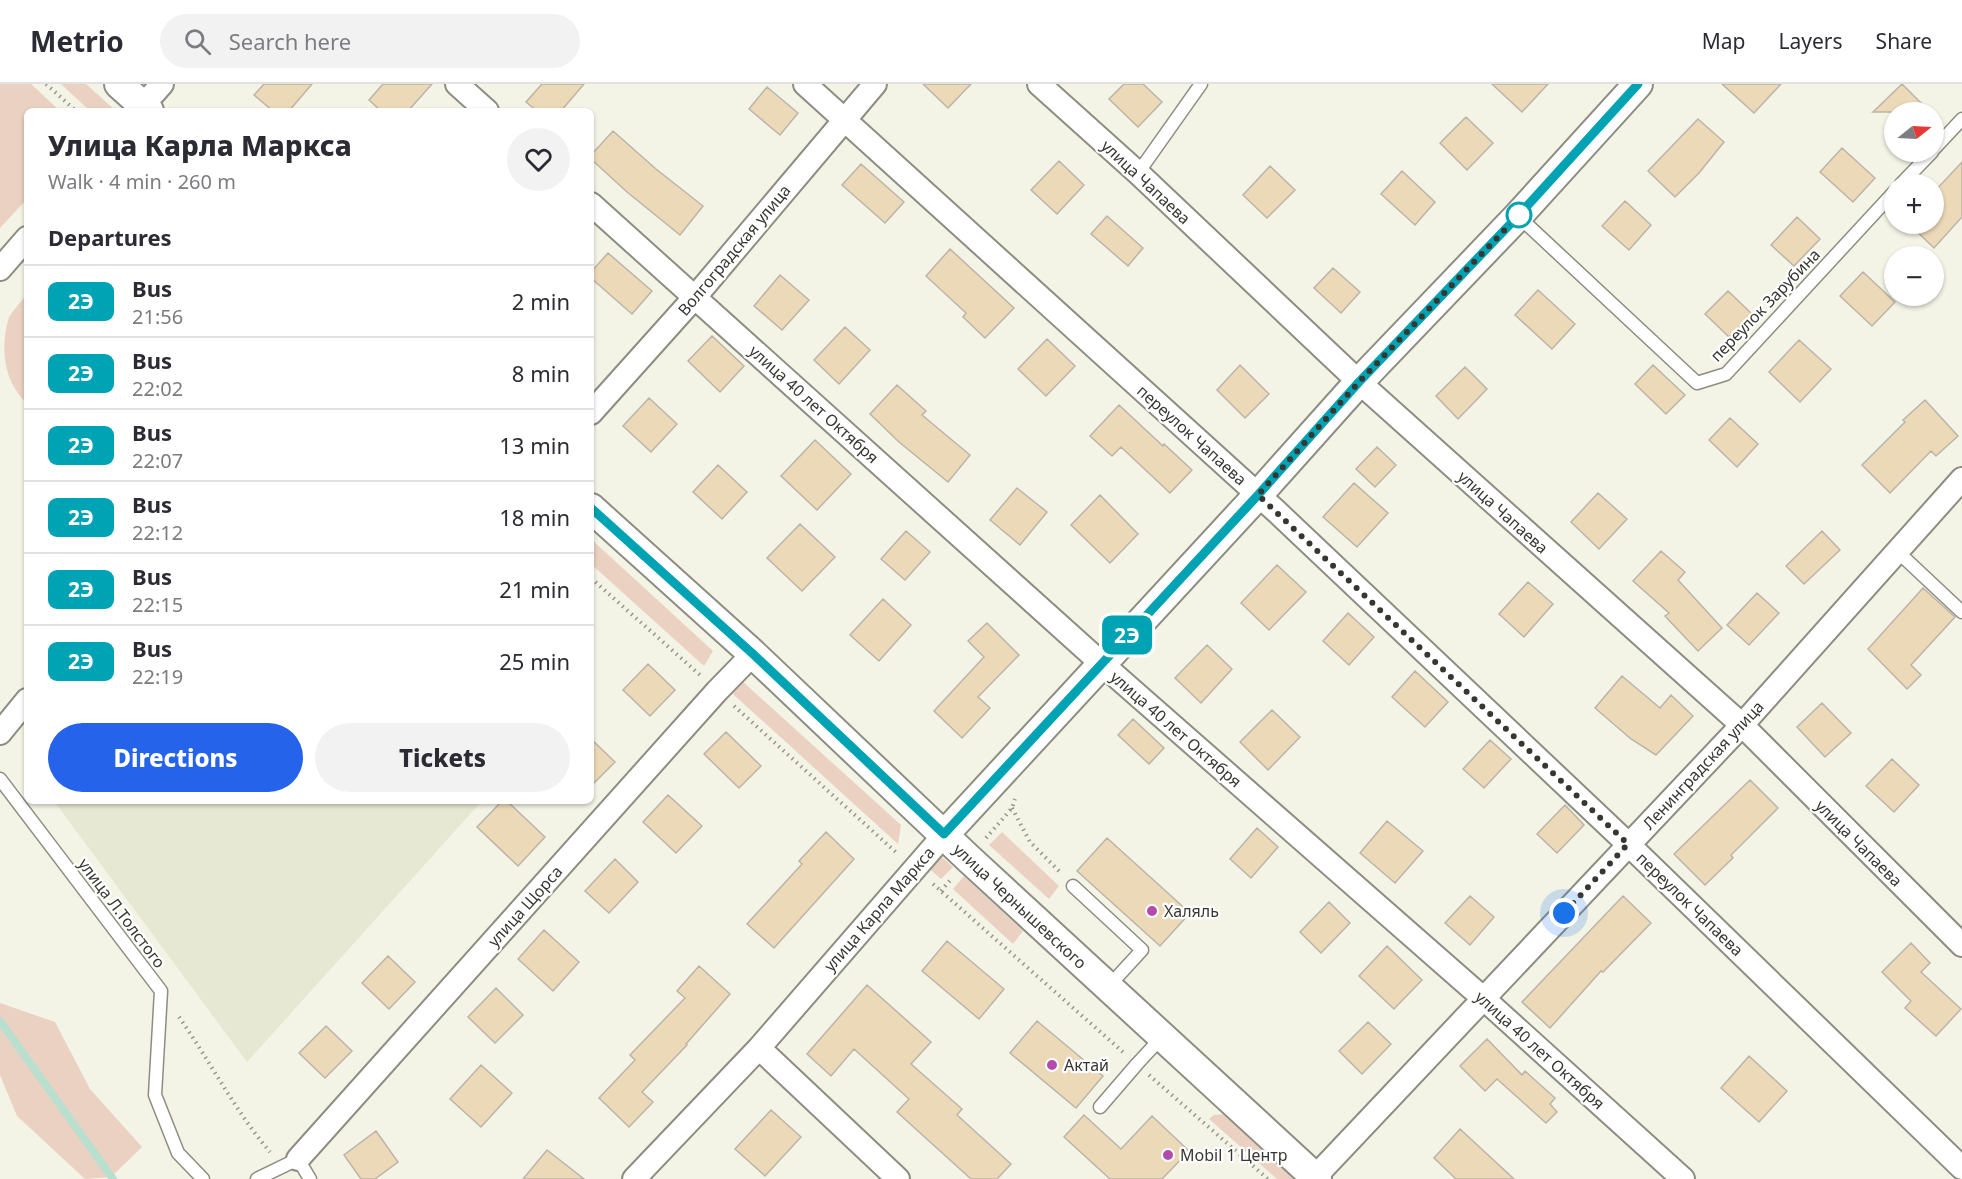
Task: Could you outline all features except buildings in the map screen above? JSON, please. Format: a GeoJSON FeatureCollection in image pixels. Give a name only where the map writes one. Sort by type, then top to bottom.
{"type":"FeatureCollection","features":[{"type":"Feature","properties":{"kind":"street"},"geometry":{"type":"LineString","coordinates":[[119,84],[142,108]]}},
{"type":"Feature","properties":{"kind":"street"},"geometry":{"type":"LineString","coordinates":[[144,108],[162,84]]}},
{"type":"Feature","properties":{"kind":"street"},"geometry":{"type":"LineString","coordinates":[[457,84],[484,108]]}},
{"type":"Feature","properties":{"kind":"street","name":"переулок Чапаева"},"geometry":{"type":"LineString","coordinates":[[805,84],[1258,495],[1628,844],[1962,1168]]}},
{"type":"Feature","properties":{"kind":"street","name":"Волгоградская улица"},"geometry":{"type":"LineString","coordinates":[[594,410],[695,297],[875,84]]}},
{"type":"Feature","properties":{"kind":"street","name":"улица Чапаева"},"geometry":{"type":"LineString","coordinates":[[1039,84],[1138,173],[1359,382],[1742,725],[1962,945]]}},
{"type":"Feature","properties":{"kind":"street","name":"улица Карла Маркса"},"geometry":{"type":"LineString","coordinates":[[634,1179],[759,1048],[944,834],[1258,495],[1359,382],[1518,216],[1638,84]]}},
{"type":"Feature","properties":{"kind":"street","name":"улица 40 лет Октября"},"geometry":{"type":"LineString","coordinates":[[594,207],[1101,663],[1484,999],[1683,1179]]}},
{"type":"Feature","properties":{"kind":"street"},"geometry":{"type":"LineString","coordinates":[[0,269],[24,241]]}},
{"type":"Feature","properties":{"kind":"street","name":"Ленинградская улица"},"geometry":{"type":"LineString","coordinates":[[1316,1178],[1742,725],[1962,480]]}},
{"type":"Feature","properties":{"kind":"street","name":"улица Чернышевского"},"geometry":{"type":"LineString","coordinates":[[594,511],[753,654],[1107,987],[1316,1178]]}},
{"type":"Feature","properties":{"kind":"street","name":"улица Щорса"},"geometry":{"type":"LineString","coordinates":[[290,1163],[753,654]]}},
{"type":"Feature","properties":{"kind":"street"},"geometry":{"type":"LineString","coordinates":[[0,733],[24,704]]}},
{"type":"Feature","properties":{"kind":"street"},"geometry":{"type":"LineString","coordinates":[[759,1048],[898,1179]]}},
{"type":"Feature","properties":{"kind":"lane"},"geometry":{"type":"LineString","coordinates":[[1138,173],[1202,84]]}},
{"type":"Feature","properties":{"kind":"lane"},"geometry":{"type":"LineString","coordinates":[[1944,138],[1962,119]]}},
{"type":"Feature","properties":{"kind":"lane"},"geometry":{"type":"LineString","coordinates":[[1910,174],[1922,162]]}},
{"type":"Feature","properties":{"kind":"lane","name":"переулок Зарубина"},"geometry":{"type":"LineString","coordinates":[[1518,216],[1697,383],[1726,374],[1884,203]]}},
{"type":"Feature","properties":{"kind":"lane"},"geometry":{"type":"LineString","coordinates":[[1898,552],[1962,612]]}},
{"type":"Feature","properties":{"kind":"lane","name":"улица Л.Толстого"},"geometry":{"type":"LineString","coordinates":[[0,779],[161,991],[155,1095],[178,1153],[203,1179]]}},
{"type":"Feature","properties":{"kind":"lane"},"geometry":{"type":"LineString","coordinates":[[1073,886],[1142,950],[1107,987]]}},
{"type":"Feature","properties":{"kind":"lane"},"geometry":{"type":"LineString","coordinates":[[1100,1107],[1162,1037]]}},
{"type":"Feature","properties":{"kind":"lane"},"geometry":{"type":"LineString","coordinates":[[257,1179],[290,1163],[310,1179]]}},
{"type":"Feature","properties":{"kind":"path"},"geometry":{"type":"LineString","coordinates":[[46,84],[73,108]]}},
{"type":"Feature","properties":{"kind":"path"},"geometry":{"type":"LineString","coordinates":[[1012,808],[1030,842],[1073,886]]}},
{"type":"Feature","properties":{"kind":"path"},"geometry":{"type":"LineString","coordinates":[[161,991],[204,1053],[252,1131],[290,1163]]}},
{"type":"Feature","properties":{"kind":"shaded area"},"geometry":{"type":"Polygon","coordinates":[[[0,84],[31,84],[57,108],[24,108],[24,202],[0,228],[0,84]]]}},
{"type":"Feature","properties":{"kind":"shaded area"},"geometry":{"type":"Polygon","coordinates":[[[61,84],[86,84],[113,108],[87,108],[61,84]]]}},
{"type":"Feature","properties":{"kind":"shaded area"},"geometry":{"type":"Polygon","coordinates":[[[24,298],[24,400],[13,385],[6,363],[4,351],[9,317],[24,298]]]}},
{"type":"Feature","properties":{"kind":"shaded area"},"geometry":{"type":"Polygon","coordinates":[[[594,542],[713,651],[704,666],[594,567],[594,542]]]}},
{"type":"Feature","properties":{"kind":"shaded area"},"geometry":{"type":"Polygon","coordinates":[[[742,681],[901,825],[898,844],[733,694],[742,681]]]}},
{"type":"Feature","properties":{"kind":"shaded area"},"geometry":{"type":"Polygon","coordinates":[[[56,804],[479,804],[247,1062],[56,804]]]}},
{"type":"Feature","properties":{"kind":"shaded area"},"geometry":{"type":"Polygon","coordinates":[[[1002,832],[1059,886],[1049,899],[989,845],[1002,832]]]}},
{"type":"Feature","properties":{"kind":"shaded area"},"geometry":{"type":"Polygon","coordinates":[[[935,851],[953,867],[941,879],[924,864],[935,851]]]}},
{"type":"Feature","properties":{"kind":"shaded area"},"geometry":{"type":"Polygon","coordinates":[[[964,876],[1023,931],[1013,944],[953,889],[964,876]]]}},
{"type":"Feature","properties":{"kind":"shaded area"},"geometry":{"type":"Polygon","coordinates":[[[0,1003],[55,1022],[90,1089],[142,1147],[111,1177],[85,1179],[17,1116],[0,1075],[0,1003]]]}},
{"type":"Feature","properties":{"kind":"shaded area"},"geometry":{"type":"Polygon","coordinates":[[[1224,1114],[1298,1179],[1277,1179],[1209,1119],[1214,1115],[1224,1114]]]}},
{"type":"Feature","properties":{"kind":"waterway"},"geometry":{"type":"LineString","coordinates":[[0,1021],[113,1179]]}},
{"type":"Feature","properties":{"kind":"bus line","name":"2Э"},"geometry":{"type":"LineString","coordinates":[[594,511],[753,654],[944,834],[1258,495],[1359,382],[1518,216],[1638,84]]}},
{"type":"Feature","properties":{"kind":"place","name":"Халяль"},"geometry":{"type":"Point","coordinates":[1152,911]}},
{"type":"Feature","properties":{"kind":"place","name":"Актай"},"geometry":{"type":"Point","coordinates":[1052,1065]}},
{"type":"Feature","properties":{"kind":"place","name":"Mobil 1 Центр"},"geometry":{"type":"Point","coordinates":[1168,1155]}},
{"type":"Feature","properties":{"kind":"route"},"geometry":{"type":"LineString","coordinates":[[1519,215],[1359,382],[1258,495],[1628,844],[1564,913]]}}]}
